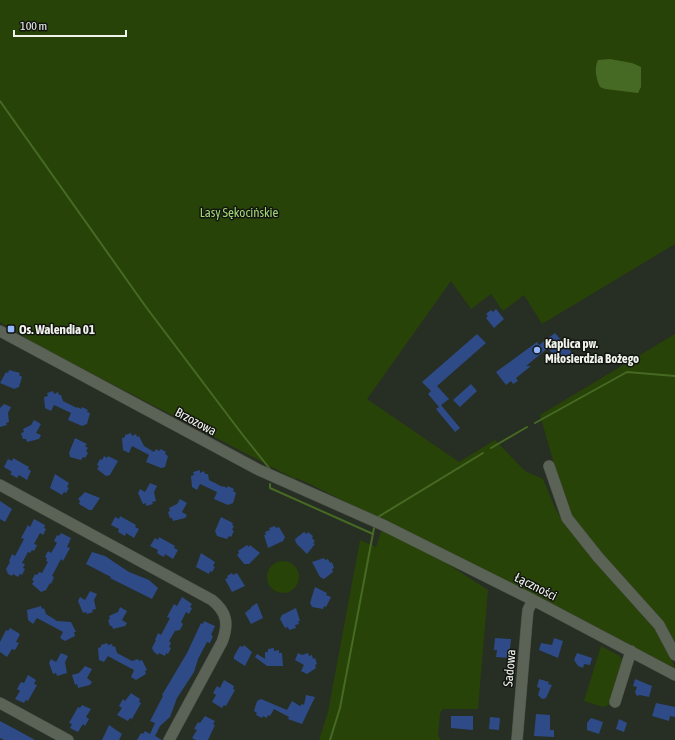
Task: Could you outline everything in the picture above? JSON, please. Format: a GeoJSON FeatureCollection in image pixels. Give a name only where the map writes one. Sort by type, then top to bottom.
{"type":"FeatureCollection","features":[{"type":"Feature","properties":{"kind":"street","name":"Brzozowa"},"geometry":{"type":"LineString","coordinates":[[0,331],[259,470],[383,525]]}},
{"type":"Feature","properties":{"kind":"street"},"geometry":{"type":"LineString","coordinates":[[549,466],[567,518],[598,557],[659,625],[675,655]]}},
{"type":"Feature","properties":{"kind":"street"},"geometry":{"type":"LineString","coordinates":[[0,485],[212,600],[222,608],[226,619],[226,631],[222,642],[169,740]]}},
{"type":"Feature","properties":{"kind":"street","name":"Łączności"},"geometry":{"type":"LineString","coordinates":[[383,525],[533,600],[675,675]]}},
{"type":"Feature","properties":{"kind":"street","name":"Sadowa"},"geometry":{"type":"LineString","coordinates":[[517,740],[526,620],[528,610],[533,600]]}},
{"type":"Feature","properties":{"kind":"street"},"geometry":{"type":"LineString","coordinates":[[615,702],[632,651]]}},
{"type":"Feature","properties":{"kind":"street"},"geometry":{"type":"LineString","coordinates":[[0,703],[68,740]]}},
{"type":"Feature","properties":{"kind":"green space","name":"Lasy Sękocińskie"},"geometry":{"type":"Polygon","coordinates":[[[0,0],[675,0],[675,244],[542,324],[524,295],[503,311],[491,294],[471,309],[451,281],[367,399],[459,462],[495,440],[525,471],[543,479],[554,506],[563,521],[640,610],[666,648],[675,668],[308,483],[296,478],[295,479],[39,346],[0,322],[0,0]]]}},
{"type":"Feature","properties":{"kind":"green space"},"geometry":{"type":"Polygon","coordinates":[[[675,334],[675,648],[659,618],[569,516],[540,415],[675,334]]]}},
{"type":"Feature","properties":{"kind":"green space"},"geometry":{"type":"Polygon","coordinates":[[[382,529],[440,559],[488,590],[478,709],[443,709],[440,713],[438,736],[441,740],[319,740],[328,712],[360,540],[376,547],[382,529]]]}},
{"type":"Feature","properties":{"kind":"green space"},"geometry":{"type":"Polygon","coordinates":[[[280,561],[286,561],[296,568],[299,577],[298,583],[292,590],[286,593],[280,593],[270,586],[267,580],[267,574],[274,564],[280,561]]]}},
{"type":"Feature","properties":{"kind":"green space"},"geometry":{"type":"Polygon","coordinates":[[[601,646],[620,656],[623,663],[611,704],[603,707],[584,701],[601,646]]]}},
{"type":"Feature","properties":{"kind":"shaded area"},"geometry":{"type":"Polygon","coordinates":[[[610,59],[632,63],[641,67],[641,87],[638,93],[600,87],[596,74],[598,60],[610,59]]]}},
{"type":"Feature","properties":{"kind":"building"},"geometry":{"type":"Polygon","coordinates":[[[496,309],[504,319],[494,328],[486,318],[488,316],[486,314],[491,310],[493,312],[496,309]]]}},
{"type":"Feature","properties":{"kind":"building"},"geometry":{"type":"Polygon","coordinates":[[[555,333],[574,355],[564,363],[560,358],[557,360],[548,348],[526,366],[531,366],[516,378],[518,381],[513,384],[511,381],[506,385],[496,372],[537,342],[539,345],[555,333]]]}},
{"type":"Feature","properties":{"kind":"building"},"geometry":{"type":"Polygon","coordinates":[[[477,334],[486,343],[437,386],[449,399],[441,405],[460,428],[455,432],[436,409],[439,407],[428,394],[431,391],[422,382],[477,334]]]}},
{"type":"Feature","properties":{"kind":"building"},"geometry":{"type":"Polygon","coordinates":[[[9,370],[20,373],[19,375],[22,377],[19,387],[14,389],[0,383],[6,372],[8,373],[9,370]]]}},
{"type":"Feature","properties":{"kind":"building"},"geometry":{"type":"Polygon","coordinates":[[[471,384],[477,391],[460,407],[453,400],[471,384]]]}},
{"type":"Feature","properties":{"kind":"building"},"geometry":{"type":"Polygon","coordinates":[[[53,391],[54,394],[58,392],[59,395],[61,395],[63,401],[77,408],[81,409],[82,407],[88,410],[87,412],[90,413],[87,424],[82,426],[68,420],[71,413],[54,405],[51,411],[45,408],[44,397],[48,396],[47,393],[53,391]]]}},
{"type":"Feature","properties":{"kind":"building"},"geometry":{"type":"Polygon","coordinates":[[[4,404],[11,407],[8,413],[9,422],[6,423],[7,425],[0,427],[0,408],[4,404]]]}},
{"type":"Feature","properties":{"kind":"building"},"geometry":{"type":"Polygon","coordinates":[[[34,420],[41,424],[36,433],[41,435],[39,439],[27,442],[26,439],[23,439],[21,433],[24,432],[23,429],[31,425],[34,420]]]}},
{"type":"Feature","properties":{"kind":"building"},"geometry":{"type":"Polygon","coordinates":[[[131,433],[132,436],[136,434],[137,437],[139,436],[144,446],[154,452],[156,449],[159,451],[161,449],[166,452],[165,454],[168,456],[165,467],[161,468],[146,462],[149,455],[132,446],[129,453],[123,450],[122,438],[131,433]]]}},
{"type":"Feature","properties":{"kind":"building"},"geometry":{"type":"Polygon","coordinates":[[[75,438],[87,444],[85,446],[88,448],[86,451],[88,453],[85,458],[83,457],[81,460],[70,457],[69,453],[75,438]]]}},
{"type":"Feature","properties":{"kind":"building"},"geometry":{"type":"Polygon","coordinates":[[[104,456],[107,458],[108,456],[118,461],[110,475],[106,476],[97,469],[100,459],[102,460],[104,456]]]}},
{"type":"Feature","properties":{"kind":"building"},"geometry":{"type":"Polygon","coordinates":[[[13,458],[29,467],[28,469],[31,471],[27,480],[19,475],[17,478],[10,474],[12,472],[4,467],[8,459],[12,461],[13,458]]]}},
{"type":"Feature","properties":{"kind":"building"},"geometry":{"type":"Polygon","coordinates":[[[200,470],[200,473],[204,471],[205,474],[208,474],[209,480],[223,487],[227,488],[228,486],[234,489],[233,491],[236,493],[233,503],[228,505],[214,499],[217,492],[200,484],[197,490],[192,487],[191,476],[194,475],[193,472],[200,470]]]}},
{"type":"Feature","properties":{"kind":"building"},"geometry":{"type":"Polygon","coordinates":[[[55,474],[69,483],[67,487],[69,488],[66,493],[64,492],[62,495],[50,488],[55,474]]]}},
{"type":"Feature","properties":{"kind":"building"},"geometry":{"type":"Polygon","coordinates":[[[150,483],[157,486],[154,492],[156,501],[152,502],[153,504],[146,506],[146,503],[143,504],[138,493],[140,489],[145,492],[150,483]]]}},
{"type":"Feature","properties":{"kind":"building"},"geometry":{"type":"Polygon","coordinates":[[[85,492],[100,498],[92,510],[89,510],[79,504],[80,501],[78,499],[85,492]]]}},
{"type":"Feature","properties":{"kind":"building"},"geometry":{"type":"Polygon","coordinates":[[[180,499],[187,503],[182,512],[187,515],[185,518],[173,521],[168,512],[170,511],[169,508],[177,504],[180,499]]]}},
{"type":"Feature","properties":{"kind":"building"},"geometry":{"type":"Polygon","coordinates":[[[0,501],[12,509],[5,522],[0,519],[0,501]]]}},
{"type":"Feature","properties":{"kind":"building"},"geometry":{"type":"Polygon","coordinates":[[[120,516],[136,525],[135,527],[139,529],[134,538],[126,533],[125,536],[118,532],[119,529],[111,525],[115,517],[119,519],[120,516]]]}},
{"type":"Feature","properties":{"kind":"building"},"geometry":{"type":"Polygon","coordinates":[[[221,517],[233,523],[232,525],[234,526],[232,530],[234,531],[231,537],[229,536],[227,539],[217,536],[215,531],[221,517]]]}},
{"type":"Feature","properties":{"kind":"building"},"geometry":{"type":"Polygon","coordinates":[[[34,519],[45,525],[44,528],[46,529],[43,535],[40,533],[34,544],[37,545],[34,551],[32,550],[30,553],[28,552],[22,563],[25,564],[23,568],[25,569],[22,575],[20,574],[18,577],[13,574],[12,576],[8,574],[6,569],[10,562],[9,561],[12,554],[15,556],[24,539],[21,538],[28,525],[30,527],[34,519]]]}},
{"type":"Feature","properties":{"kind":"building"},"geometry":{"type":"Polygon","coordinates":[[[275,526],[276,528],[279,527],[285,537],[283,541],[268,548],[264,535],[266,535],[265,532],[270,530],[269,528],[275,526]]]}},
{"type":"Feature","properties":{"kind":"building"},"geometry":{"type":"Polygon","coordinates":[[[304,532],[307,534],[308,532],[313,536],[312,538],[315,541],[313,543],[315,544],[307,554],[296,543],[295,539],[304,532]]]}},
{"type":"Feature","properties":{"kind":"building"},"geometry":{"type":"Polygon","coordinates":[[[61,533],[71,538],[67,547],[70,548],[63,561],[61,559],[52,576],[54,577],[51,584],[50,583],[46,590],[41,592],[32,584],[34,581],[32,580],[35,574],[37,575],[39,572],[42,573],[48,562],[46,561],[47,558],[45,557],[48,551],[51,553],[57,543],[54,541],[57,535],[59,536],[61,533]]]}},
{"type":"Feature","properties":{"kind":"building"},"geometry":{"type":"Polygon","coordinates":[[[159,537],[175,546],[174,548],[178,550],[173,559],[165,554],[164,557],[160,555],[157,553],[158,550],[150,546],[155,538],[158,540],[159,537]]]}},
{"type":"Feature","properties":{"kind":"building"},"geometry":{"type":"Polygon","coordinates":[[[247,545],[249,547],[250,545],[260,553],[249,564],[244,564],[237,555],[239,553],[238,551],[247,545]]]}},
{"type":"Feature","properties":{"kind":"building"},"geometry":{"type":"Polygon","coordinates":[[[92,552],[105,556],[129,572],[149,580],[158,588],[152,599],[86,564],[92,552]]]}},
{"type":"Feature","properties":{"kind":"building"},"geometry":{"type":"Polygon","coordinates":[[[201,553],[215,562],[213,566],[215,567],[209,574],[196,567],[201,553]]]}},
{"type":"Feature","properties":{"kind":"building"},"geometry":{"type":"Polygon","coordinates":[[[324,558],[325,560],[328,559],[330,563],[332,562],[334,568],[332,569],[333,572],[324,579],[320,577],[312,562],[324,558]]]}},
{"type":"Feature","properties":{"kind":"building"},"geometry":{"type":"Polygon","coordinates":[[[232,573],[233,575],[237,573],[245,586],[232,592],[225,579],[232,573]]]}},
{"type":"Feature","properties":{"kind":"building"},"geometry":{"type":"Polygon","coordinates":[[[315,587],[327,593],[326,595],[331,597],[326,607],[324,606],[323,609],[312,607],[310,603],[315,587]]]}},
{"type":"Feature","properties":{"kind":"building"},"geometry":{"type":"Polygon","coordinates":[[[90,591],[97,594],[94,600],[96,609],[87,614],[86,612],[83,613],[78,601],[80,597],[85,600],[90,591]]]}},
{"type":"Feature","properties":{"kind":"building"},"geometry":{"type":"Polygon","coordinates":[[[182,597],[192,604],[190,607],[192,608],[189,614],[186,612],[181,622],[183,624],[180,630],[175,631],[169,641],[171,643],[169,647],[171,648],[168,654],[166,653],[165,656],[159,653],[158,655],[152,648],[155,640],[158,633],[161,635],[170,618],[167,617],[174,604],[177,606],[182,597]]]}},
{"type":"Feature","properties":{"kind":"building"},"geometry":{"type":"Polygon","coordinates":[[[257,603],[263,618],[251,624],[245,613],[257,603]]]}},
{"type":"Feature","properties":{"kind":"building"},"geometry":{"type":"Polygon","coordinates":[[[41,606],[42,609],[44,608],[46,614],[57,621],[71,622],[76,632],[74,632],[75,636],[65,641],[60,638],[63,632],[37,618],[33,624],[28,620],[27,610],[41,606]]]}},
{"type":"Feature","properties":{"kind":"building"},"geometry":{"type":"Polygon","coordinates":[[[120,607],[127,611],[122,620],[127,623],[125,626],[113,629],[108,620],[110,619],[109,616],[118,612],[120,607]]]}},
{"type":"Feature","properties":{"kind":"building"},"geometry":{"type":"Polygon","coordinates":[[[296,608],[300,621],[298,621],[299,624],[295,625],[296,628],[289,630],[288,627],[285,628],[280,619],[282,615],[296,608]]]}},
{"type":"Feature","properties":{"kind":"building"},"geometry":{"type":"Polygon","coordinates":[[[204,621],[215,626],[211,635],[213,636],[210,643],[207,642],[198,659],[194,672],[177,698],[170,717],[160,726],[155,736],[162,740],[137,740],[141,733],[143,734],[145,731],[150,734],[155,723],[150,721],[163,696],[162,695],[187,653],[201,623],[203,624],[204,621]]]}},
{"type":"Feature","properties":{"kind":"building"},"geometry":{"type":"Polygon","coordinates":[[[10,628],[20,634],[16,642],[19,643],[15,650],[12,649],[7,657],[0,652],[0,642],[6,630],[8,631],[10,628]]]}},
{"type":"Feature","properties":{"kind":"building"},"geometry":{"type":"Polygon","coordinates":[[[495,638],[511,639],[509,658],[496,657],[497,650],[494,650],[495,638]]]}},
{"type":"Feature","properties":{"kind":"building"},"geometry":{"type":"Polygon","coordinates":[[[554,638],[563,641],[558,658],[539,650],[541,643],[552,645],[554,638]]]}},
{"type":"Feature","properties":{"kind":"building"},"geometry":{"type":"Polygon","coordinates":[[[107,643],[108,645],[112,644],[113,647],[115,646],[117,653],[132,661],[138,659],[139,661],[142,660],[147,670],[145,671],[146,674],[136,680],[131,677],[134,670],[108,656],[104,662],[99,660],[98,648],[107,643]]]}},
{"type":"Feature","properties":{"kind":"building"},"geometry":{"type":"Polygon","coordinates":[[[244,645],[252,652],[245,666],[234,659],[234,656],[240,646],[243,647],[244,645]]]}},
{"type":"Feature","properties":{"kind":"building"},"geometry":{"type":"Polygon","coordinates":[[[274,648],[274,651],[279,650],[279,653],[282,653],[283,666],[267,666],[255,657],[257,654],[265,659],[265,652],[268,652],[268,649],[274,648]]]}},
{"type":"Feature","properties":{"kind":"building"},"geometry":{"type":"Polygon","coordinates":[[[61,653],[68,656],[65,662],[67,673],[57,676],[56,673],[53,674],[49,663],[51,659],[56,662],[61,653]]]}},
{"type":"Feature","properties":{"kind":"building"},"geometry":{"type":"Polygon","coordinates":[[[298,653],[302,655],[308,653],[309,656],[312,655],[317,664],[315,665],[316,668],[307,674],[301,671],[304,665],[295,660],[298,653]]]}},
{"type":"Feature","properties":{"kind":"building"},"geometry":{"type":"Polygon","coordinates":[[[577,653],[592,658],[590,665],[584,664],[583,668],[578,666],[574,660],[577,653]]]}},
{"type":"Feature","properties":{"kind":"building"},"geometry":{"type":"Polygon","coordinates":[[[85,666],[92,669],[87,678],[92,682],[90,685],[78,688],[77,684],[75,685],[72,675],[79,673],[85,666]]]}},
{"type":"Feature","properties":{"kind":"building"},"geometry":{"type":"Polygon","coordinates":[[[28,675],[36,680],[34,684],[37,685],[28,701],[26,700],[24,703],[15,699],[20,691],[17,689],[21,682],[24,683],[28,675]]]}},
{"type":"Feature","properties":{"kind":"building"},"geometry":{"type":"Polygon","coordinates":[[[539,679],[549,682],[548,684],[552,685],[546,698],[542,699],[538,695],[540,688],[537,687],[539,679]]]}},
{"type":"Feature","properties":{"kind":"building"},"geometry":{"type":"Polygon","coordinates":[[[635,679],[652,686],[649,697],[640,695],[637,696],[635,692],[637,687],[633,686],[635,679]]]}},
{"type":"Feature","properties":{"kind":"building"},"geometry":{"type":"Polygon","coordinates":[[[224,680],[234,686],[233,689],[235,690],[226,706],[224,705],[222,708],[212,702],[216,695],[213,693],[217,686],[220,688],[224,680]]]}},
{"type":"Feature","properties":{"kind":"building"},"geometry":{"type":"Polygon","coordinates":[[[131,693],[140,699],[139,702],[141,703],[132,719],[130,718],[128,721],[117,715],[122,708],[119,706],[123,699],[125,701],[131,693]]]}},
{"type":"Feature","properties":{"kind":"building"},"geometry":{"type":"Polygon","coordinates":[[[306,695],[315,697],[302,724],[288,719],[289,717],[274,709],[267,718],[263,716],[262,718],[256,715],[257,713],[254,711],[257,701],[261,699],[287,710],[292,701],[300,706],[302,704],[304,705],[306,695]]]}},
{"type":"Feature","properties":{"kind":"building"},"geometry":{"type":"Polygon","coordinates":[[[656,703],[675,707],[675,717],[670,716],[669,721],[652,716],[656,703]]]}},
{"type":"Feature","properties":{"kind":"building"},"geometry":{"type":"Polygon","coordinates":[[[82,705],[91,709],[86,717],[89,719],[85,726],[83,724],[78,732],[70,728],[72,724],[69,723],[78,707],[80,708],[82,705]]]}},
{"type":"Feature","properties":{"kind":"building"},"geometry":{"type":"Polygon","coordinates":[[[536,714],[550,715],[550,730],[554,730],[554,737],[534,736],[536,714]]]}},
{"type":"Feature","properties":{"kind":"building"},"geometry":{"type":"Polygon","coordinates":[[[205,716],[215,721],[213,724],[215,725],[208,740],[196,740],[192,738],[197,730],[194,729],[198,722],[200,723],[205,716]]]}},
{"type":"Feature","properties":{"kind":"building"},"geometry":{"type":"Polygon","coordinates":[[[451,716],[473,716],[473,730],[451,728],[451,716]]]}},
{"type":"Feature","properties":{"kind":"building"},"geometry":{"type":"Polygon","coordinates":[[[490,717],[500,718],[499,730],[489,729],[490,717]]]}},
{"type":"Feature","properties":{"kind":"building"},"geometry":{"type":"Polygon","coordinates":[[[591,718],[603,722],[599,734],[587,730],[587,723],[591,718]]]}},
{"type":"Feature","properties":{"kind":"building"},"geometry":{"type":"Polygon","coordinates":[[[619,719],[627,723],[624,732],[616,729],[619,719]]]}},
{"type":"Feature","properties":{"kind":"building"},"geometry":{"type":"Polygon","coordinates":[[[0,721],[35,740],[4,740],[0,738],[0,721]]]}},
{"type":"Feature","properties":{"kind":"building"},"geometry":{"type":"Polygon","coordinates":[[[109,725],[122,734],[119,740],[102,740],[109,725]]]}},
{"type":"Feature","properties":{"kind":"waterway"},"geometry":{"type":"LineString","coordinates":[[0,101],[146,307],[270,469]]}},
{"type":"Feature","properties":{"kind":"waterway"},"geometry":{"type":"LineString","coordinates":[[535,423],[627,372],[675,376]]}},
{"type":"Feature","properties":{"kind":"waterway"},"geometry":{"type":"LineString","coordinates":[[491,448],[527,427]]}},
{"type":"Feature","properties":{"kind":"waterway"},"geometry":{"type":"LineString","coordinates":[[378,517],[483,453]]}},
{"type":"Feature","properties":{"kind":"waterway"},"geometry":{"type":"LineString","coordinates":[[270,484],[270,488],[373,534]]}},
{"type":"Feature","properties":{"kind":"waterway"},"geometry":{"type":"LineString","coordinates":[[330,740],[340,708],[374,528]]}},
{"type":"Feature","properties":{"kind":"place","name":"Os. Walendia 01"},"geometry":{"type":"Point","coordinates":[11,329]}},
{"type":"Feature","properties":{"kind":"place","name":"Kaplica pw. Miłosierdzia Bożego"},"geometry":{"type":"Point","coordinates":[537,350]}}]}
